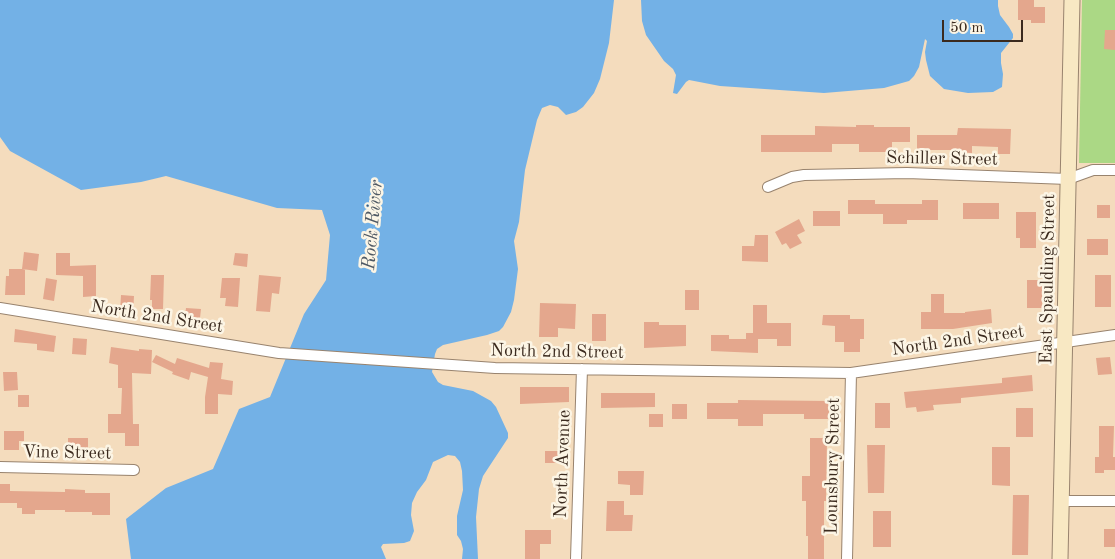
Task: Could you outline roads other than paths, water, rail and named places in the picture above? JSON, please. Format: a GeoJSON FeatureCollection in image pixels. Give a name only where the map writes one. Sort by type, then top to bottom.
{"type":"FeatureCollection","features":[{"type":"Feature","properties":{"kind":"street","name":"East Spaulding Street"},"geometry":{"type":"LineString","coordinates":[[1060,559],[1072,0]]}},
{"type":"Feature","properties":{"kind":"street","name":"Schiller Street"},"geometry":{"type":"LineString","coordinates":[[768,188],[792,177],[804,175],[908,173],[1068,179],[1093,170],[1115,170]]}},
{"type":"Feature","properties":{"kind":"street","name":"North 2nd Street"},"geometry":{"type":"LineString","coordinates":[[0,308],[279,353],[496,368],[851,373],[1115,335]]}},
{"type":"Feature","properties":{"kind":"street","name":"North Avenue"},"geometry":{"type":"LineString","coordinates":[[576,559],[582,369]]}},
{"type":"Feature","properties":{"kind":"street","name":"Lounsbury Street"},"geometry":{"type":"LineString","coordinates":[[847,559],[851,373]]}},
{"type":"Feature","properties":{"kind":"street","name":"Vine Street"},"geometry":{"type":"LineString","coordinates":[[0,468],[134,470]]}},
{"type":"Feature","properties":{"kind":"street"},"geometry":{"type":"LineString","coordinates":[[1061,501],[1115,501]]}},
{"type":"Feature","properties":{"kind":"water","name":"Rock River"},"geometry":{"type":"Polygon","coordinates":[[[0,0],[614,0],[609,43],[600,79],[594,93],[583,107],[576,112],[566,115],[558,107],[550,105],[542,108],[537,120],[525,170],[519,222],[514,241],[518,269],[511,312],[499,331],[443,345],[437,349],[435,354],[432,372],[438,382],[443,385],[473,391],[491,401],[496,407],[508,433],[508,438],[483,476],[479,489],[476,517],[478,559],[462,559],[463,549],[457,535],[457,516],[463,490],[462,471],[460,462],[455,456],[448,455],[433,462],[426,480],[412,503],[411,515],[414,531],[410,541],[383,544],[381,547],[386,559],[131,559],[126,519],[166,488],[213,469],[239,409],[270,397],[304,314],[326,280],[330,235],[322,210],[277,208],[166,176],[141,182],[81,190],[10,151],[0,137],[0,0]]]}},
{"type":"Feature","properties":{"kind":"water"},"geometry":{"type":"Polygon","coordinates":[[[641,0],[998,0],[1000,15],[1013,34],[1013,38],[1001,53],[1002,87],[993,92],[968,93],[944,89],[930,76],[926,60],[927,41],[925,39],[919,67],[914,76],[909,81],[884,88],[824,93],[720,86],[689,80],[677,94],[673,93],[676,75],[673,69],[664,61],[646,35],[642,21],[641,0]]]}}]}
